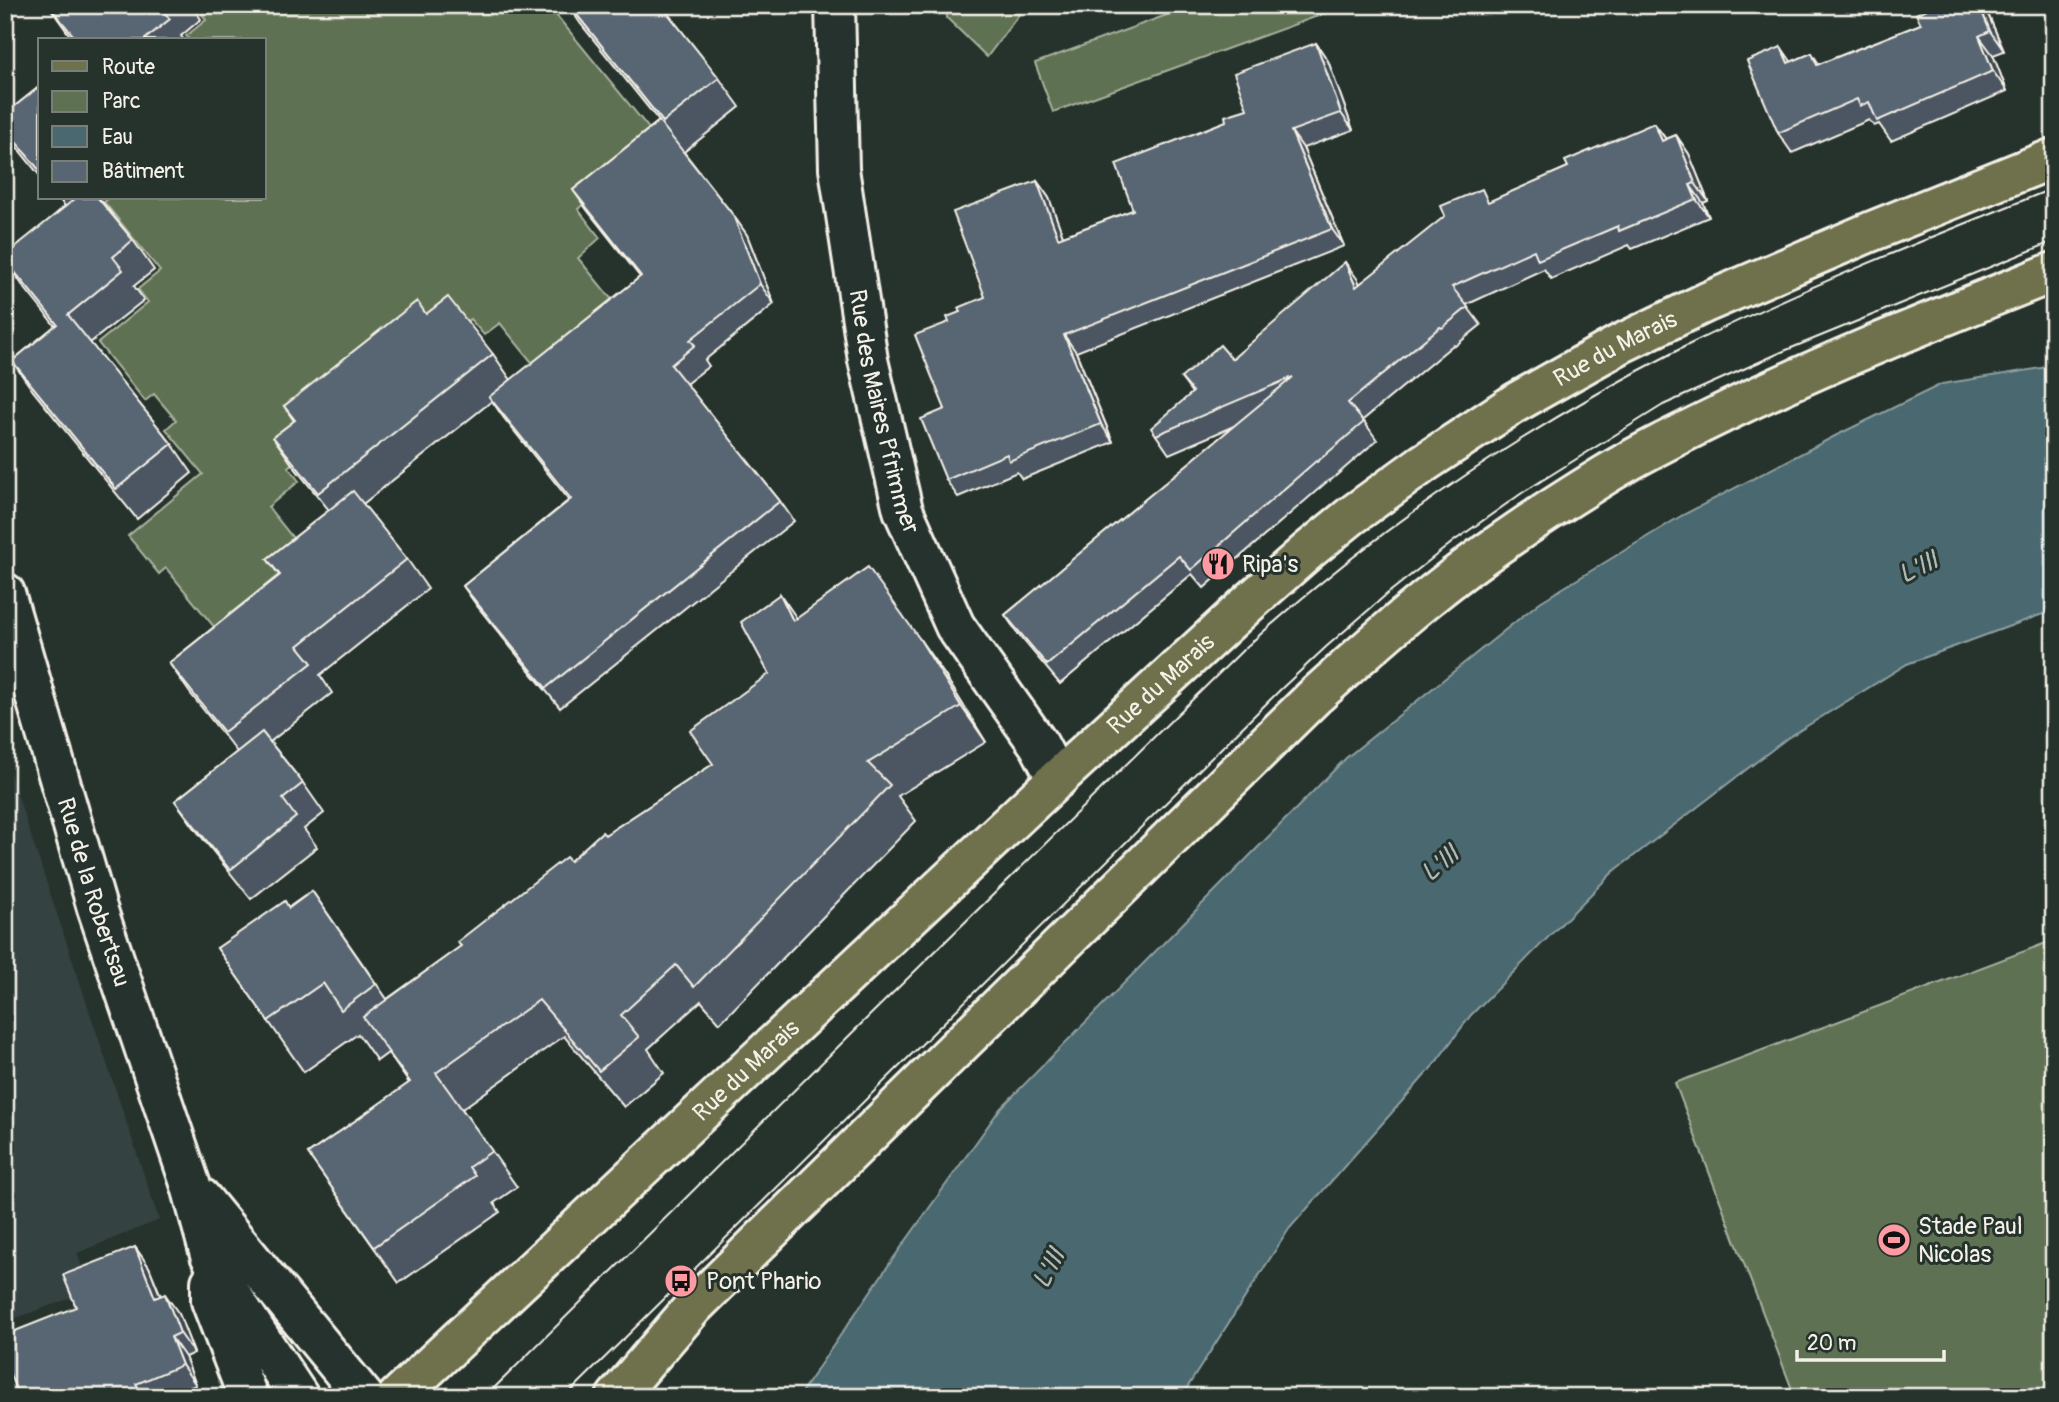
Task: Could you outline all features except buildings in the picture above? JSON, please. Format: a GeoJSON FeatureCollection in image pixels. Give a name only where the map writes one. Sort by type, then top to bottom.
{"type":"FeatureCollection","features":[{"type":"Feature","properties":{"kind":"main road","name":"Rue des Maires Pfrimmer"},"geometry":{"type":"LineString","coordinates":[[835,5],[839,169],[868,360],[903,510],[955,626],[1039,745],[1057,779]]}},
{"type":"Feature","properties":{"kind":"main road","name":"Rue du Marais"},"geometry":{"type":"LineString","coordinates":[[397,1397],[1057,779],[1309,550],[1424,463],[1515,403],[1620,344],[1707,302],[1870,232],[2054,158]]}},
{"type":"Feature","properties":{"kind":"main road"},"geometry":{"type":"LineString","coordinates":[[616,1397],[694,1306],[1315,696],[1383,634],[1437,590],[1549,511],[1607,474],[1681,434],[1868,347],[2054,272]]}},
{"type":"Feature","properties":{"kind":"main road","name":"Rue de la Robertsau"},"geometry":{"type":"LineString","coordinates":[[5,593],[97,908],[191,1186],[211,1255],[229,1291],[299,1397]]}},
{"type":"Feature","properties":{"kind":"main road","name":"Rue de la Robertsau"},"geometry":{"type":"LineString","coordinates":[[191,1186],[364,1397]]}},
{"type":"Feature","properties":{"kind":"main road","name":"Rue de la Robertsau"},"geometry":{"type":"LineString","coordinates":[[211,1255],[211,1301],[248,1397]]}},
{"type":"Feature","properties":{"kind":"shaded area"},"geometry":{"type":"Polygon","coordinates":[[[5,758],[159,1220],[77,1253],[90,1291],[5,1322],[5,758]]]}},
{"type":"Feature","properties":{"kind":"green space"},"geometry":{"type":"Polygon","coordinates":[[[212,5],[548,5],[660,142],[578,209],[600,238],[578,258],[622,312],[543,376],[500,323],[484,335],[470,319],[288,467],[299,481],[268,507],[313,563],[233,650],[166,568],[159,574],[128,536],[203,474],[166,429],[176,420],[154,394],[145,401],[98,343],[148,302],[138,289],[160,271],[104,202],[266,200],[266,38],[188,38],[186,36],[206,20],[202,14],[212,5]]]}},
{"type":"Feature","properties":{"kind":"green space"},"geometry":{"type":"Polygon","coordinates":[[[946,5],[1026,5],[987,57],[947,18],[946,5]]]}},
{"type":"Feature","properties":{"kind":"green space"},"geometry":{"type":"Polygon","coordinates":[[[1194,5],[1348,5],[1053,112],[1035,63],[1194,5]]]}},
{"type":"Feature","properties":{"kind":"green space","name":"Stade Paul Nicolas"},"geometry":{"type":"Polygon","coordinates":[[[2054,940],[2054,1397],[1795,1397],[1675,1083],[2054,940]]]}},
{"type":"Feature","properties":{"kind":"water","name":"L'Ill"},"geometry":{"type":"Polygon","coordinates":[[[2054,366],[2054,612],[1907,664],[1786,739],[1613,872],[1471,1015],[1433,1066],[1289,1229],[1181,1397],[798,1397],[1000,1109],[1346,758],[1540,602],[1681,516],[1942,384],[2054,366]]]}},
{"type":"Feature","properties":{"kind":"tram line"},"geometry":{"type":"LineString","coordinates":[[485,1397],[1244,649],[1294,605],[1399,522],[1454,483],[1567,411],[1684,347],[1914,244],[2054,188]]}},
{"type":"Feature","properties":{"kind":"tram line"},"geometry":{"type":"LineString","coordinates":[[565,1397],[1280,690],[1387,594],[1454,541],[1522,493],[1663,405],[1784,351],[2054,241]]}},
{"type":"Feature","properties":{"kind":"place","name":"Ripa's"},"geometry":{"type":"Point","coordinates":[1218,564]}},
{"type":"Feature","properties":{"kind":"place","name":"Stade Paul Nicolas"},"geometry":{"type":"Point","coordinates":[1894,1240]}},
{"type":"Feature","properties":{"kind":"place","name":"Pont Phario"},"geometry":{"type":"Point","coordinates":[681,1281]}}]}
